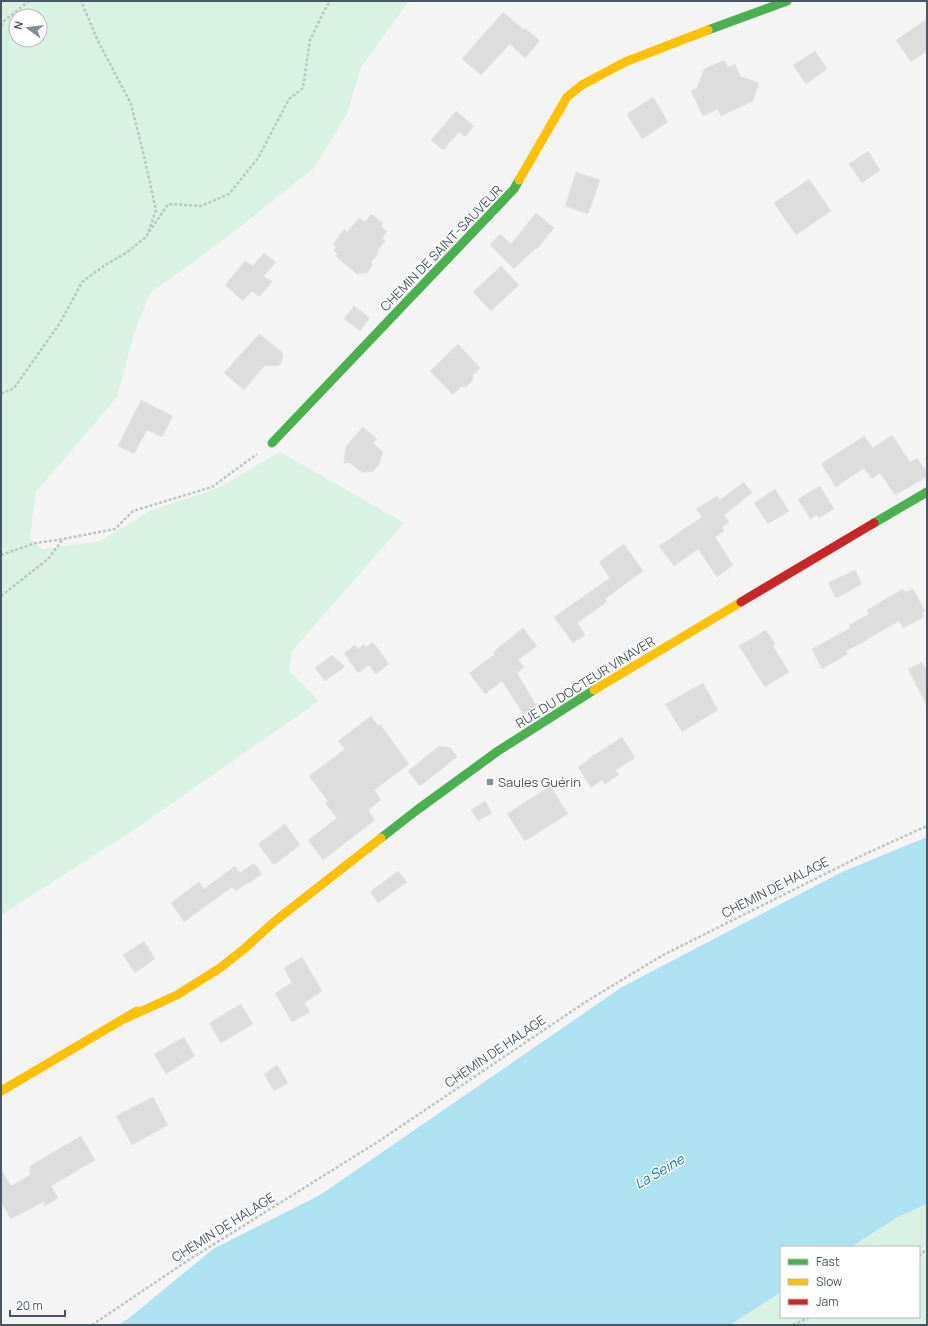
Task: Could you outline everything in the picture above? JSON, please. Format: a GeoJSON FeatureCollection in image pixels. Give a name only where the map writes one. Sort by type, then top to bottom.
{"type":"FeatureCollection","features":[{"type":"Feature","properties":{"kind":"main road","name":"CHEMIN DE SAINT-SAUVEUR"},"geometry":{"type":"LineString","coordinates":[[272,443],[514,189],[567,97],[582,85],[625,62],[787,1]]}},
{"type":"Feature","properties":{"kind":"main road","name":"RUE DU DOCTEUR VINAVER"},"geometry":{"type":"LineString","coordinates":[[124,1019],[177,995],[199,982],[244,949],[275,921],[429,800],[498,751],[596,689],[927,492]]}},
{"type":"Feature","properties":{"kind":"main road","name":"RUE DU DOCTEUR VINAVER"},"geometry":{"type":"LineString","coordinates":[[238,942],[275,921]]}},
{"type":"Feature","properties":{"kind":"main road","name":"RUE DU DOCTEUR VINAVER"},"geometry":{"type":"LineString","coordinates":[[1,1091],[124,1019],[170,988]]}},
{"type":"Feature","properties":{"kind":"path"},"geometry":{"type":"LineString","coordinates":[[1,26],[4,21],[29,1]]}},
{"type":"Feature","properties":{"kind":"path"},"geometry":{"type":"LineString","coordinates":[[81,1],[97,39],[131,104],[156,210],[147,236]]}},
{"type":"Feature","properties":{"kind":"path"},"geometry":{"type":"LineString","coordinates":[[1,394],[14,388],[60,323],[82,282],[105,265],[126,253],[147,236],[168,204],[201,206],[229,194],[258,158],[289,99],[303,88],[310,40],[330,1]]}},
{"type":"Feature","properties":{"kind":"path"},"geometry":{"type":"LineString","coordinates":[[1,555],[36,542],[63,540],[115,529],[133,511],[212,488],[272,443]]}},
{"type":"Feature","properties":{"kind":"path"},"geometry":{"type":"LineString","coordinates":[[1,596],[48,559],[63,540]]}},
{"type":"Feature","properties":{"kind":"path","name":"CHEMIN DE HALAGE"},"geometry":{"type":"LineString","coordinates":[[92,1325],[187,1260],[379,1141],[587,1002],[663,955],[863,855],[927,826]]}},
{"type":"Feature","properties":{"kind":"path"},"geometry":{"type":"LineString","coordinates":[[794,1325],[808,1318]]}},
{"type":"Feature","properties":{"kind":"green space"},"geometry":{"type":"Polygon","coordinates":[[[1,1],[409,1],[361,67],[347,114],[314,168],[222,241],[149,294],[133,338],[117,397],[36,492],[30,538],[42,549],[100,541],[152,510],[218,488],[280,452],[404,523],[292,651],[289,671],[319,701],[132,831],[1,915],[1,1]]]}},
{"type":"Feature","properties":{"kind":"green space"},"geometry":{"type":"Polygon","coordinates":[[[927,1204],[927,1325],[730,1325],[780,1293],[780,1318],[920,1318],[920,1246],[853,1246],[896,1218],[927,1204]]]}},
{"type":"Feature","properties":{"kind":"water","name":"La Seine"},"geometry":{"type":"Polygon","coordinates":[[[927,837],[927,1204],[896,1218],[853,1246],[780,1246],[780,1293],[730,1325],[118,1325],[128,1319],[213,1249],[320,1195],[622,987],[842,872],[927,837]]]}},
{"type":"Feature","properties":{"kind":"building"},"geometry":{"type":"Polygon","coordinates":[[[503,12],[524,30],[525,28],[540,41],[525,58],[510,44],[481,75],[462,59],[503,12]]]}},
{"type":"Feature","properties":{"kind":"building"},"geometry":{"type":"Polygon","coordinates":[[[927,19],[927,51],[911,62],[896,40],[927,19]]]}},
{"type":"Feature","properties":{"kind":"building"},"geometry":{"type":"Polygon","coordinates":[[[815,51],[827,69],[806,84],[793,65],[815,51]]]}},
{"type":"Feature","properties":{"kind":"building"},"geometry":{"type":"Polygon","coordinates":[[[724,60],[728,67],[735,64],[740,76],[759,83],[753,101],[721,116],[718,109],[703,116],[691,91],[697,88],[704,69],[724,60]]]}},
{"type":"Feature","properties":{"kind":"building"},"geometry":{"type":"Polygon","coordinates":[[[653,97],[668,122],[642,139],[627,114],[653,97]]]}},
{"type":"Feature","properties":{"kind":"building"},"geometry":{"type":"Polygon","coordinates":[[[456,111],[474,126],[465,137],[459,132],[443,150],[431,140],[456,111]]]}},
{"type":"Feature","properties":{"kind":"building"},"geometry":{"type":"Polygon","coordinates":[[[868,151],[880,170],[862,183],[849,164],[868,151]]]}},
{"type":"Feature","properties":{"kind":"building"},"geometry":{"type":"Polygon","coordinates":[[[576,172],[600,180],[588,214],[565,206],[576,172]]]}},
{"type":"Feature","properties":{"kind":"building"},"geometry":{"type":"Polygon","coordinates":[[[809,179],[831,211],[796,235],[774,203],[809,179]]]}},
{"type":"Feature","properties":{"kind":"building"},"geometry":{"type":"Polygon","coordinates":[[[536,213],[554,228],[537,249],[536,248],[514,269],[490,245],[500,234],[511,244],[536,213]]]}},
{"type":"Feature","properties":{"kind":"building"},"geometry":{"type":"Polygon","coordinates":[[[371,214],[383,223],[381,227],[387,231],[382,239],[385,241],[377,252],[378,254],[371,262],[373,264],[367,273],[357,274],[335,256],[338,254],[333,251],[336,247],[333,245],[344,229],[347,232],[359,218],[365,222],[371,214]]]}},
{"type":"Feature","properties":{"kind":"building"},"geometry":{"type":"Polygon","coordinates":[[[264,253],[276,262],[264,276],[272,282],[259,297],[252,291],[243,301],[225,285],[245,261],[253,266],[264,253]]]}},
{"type":"Feature","properties":{"kind":"building"},"geometry":{"type":"Polygon","coordinates":[[[501,266],[519,285],[491,311],[473,292],[501,266]]]}},
{"type":"Feature","properties":{"kind":"building"},"geometry":{"type":"Polygon","coordinates":[[[354,306],[370,318],[360,331],[344,319],[354,306]]]}},
{"type":"Feature","properties":{"kind":"building"},"geometry":{"type":"Polygon","coordinates":[[[259,334],[282,352],[283,357],[281,364],[276,366],[265,365],[244,390],[224,373],[259,334]]]}},
{"type":"Feature","properties":{"kind":"building"},"geometry":{"type":"Polygon","coordinates":[[[458,344],[480,368],[473,375],[473,380],[466,387],[461,387],[453,395],[430,371],[458,344]]]}},
{"type":"Feature","properties":{"kind":"building"},"geometry":{"type":"Polygon","coordinates":[[[141,400],[173,416],[162,437],[147,430],[134,454],[118,446],[141,400]]]}},
{"type":"Feature","properties":{"kind":"building"},"geometry":{"type":"Polygon","coordinates":[[[363,427],[377,439],[373,443],[383,452],[379,465],[373,471],[363,473],[350,463],[344,463],[346,446],[363,427]]]}},
{"type":"Feature","properties":{"kind":"building"},"geometry":{"type":"Polygon","coordinates":[[[892,435],[910,462],[917,458],[927,472],[927,477],[895,495],[880,473],[872,479],[864,468],[836,487],[821,464],[864,436],[873,448],[892,435]]]}},
{"type":"Feature","properties":{"kind":"building"},"geometry":{"type":"Polygon","coordinates":[[[744,482],[752,493],[724,515],[729,522],[722,527],[724,531],[715,537],[733,565],[717,577],[698,549],[674,566],[659,546],[702,517],[696,509],[717,496],[720,500],[744,482]]]}},
{"type":"Feature","properties":{"kind":"building"},"geometry":{"type":"Polygon","coordinates":[[[820,486],[834,509],[819,518],[817,515],[810,519],[798,499],[820,486]]]}},
{"type":"Feature","properties":{"kind":"building"},"geometry":{"type":"Polygon","coordinates":[[[775,489],[789,511],[768,524],[754,503],[775,489]]]}},
{"type":"Feature","properties":{"kind":"building"},"geometry":{"type":"Polygon","coordinates":[[[624,544],[643,571],[605,599],[607,602],[577,623],[585,635],[573,643],[554,617],[610,578],[599,562],[624,544]]]}},
{"type":"Feature","properties":{"kind":"building"},"geometry":{"type":"Polygon","coordinates":[[[855,570],[862,584],[836,598],[828,583],[855,570]]]}},
{"type":"Feature","properties":{"kind":"building"},"geometry":{"type":"Polygon","coordinates":[[[903,589],[905,592],[913,589],[925,611],[922,613],[924,617],[903,628],[899,621],[846,651],[848,654],[822,669],[812,649],[850,628],[849,625],[869,614],[867,610],[903,589]]]}},
{"type":"Feature","properties":{"kind":"building"},"geometry":{"type":"Polygon","coordinates":[[[523,628],[537,646],[518,660],[524,667],[517,673],[537,707],[524,715],[502,681],[485,694],[469,673],[495,654],[493,652],[523,628]]]}},
{"type":"Feature","properties":{"kind":"building"},"geometry":{"type":"Polygon","coordinates":[[[766,630],[775,644],[773,646],[789,672],[765,687],[739,646],[766,630]]]}},
{"type":"Feature","properties":{"kind":"building"},"geometry":{"type":"Polygon","coordinates":[[[373,642],[389,664],[376,674],[369,665],[358,673],[344,653],[355,645],[358,649],[364,644],[366,647],[373,642]]]}},
{"type":"Feature","properties":{"kind":"building"},"geometry":{"type":"Polygon","coordinates":[[[332,655],[345,667],[325,681],[315,668],[332,655]]]}},
{"type":"Feature","properties":{"kind":"building"},"geometry":{"type":"Polygon","coordinates":[[[922,662],[927,671],[927,706],[908,669],[922,662]]]}},
{"type":"Feature","properties":{"kind":"building"},"geometry":{"type":"Polygon","coordinates":[[[703,683],[718,710],[682,732],[665,704],[703,683]]]}},
{"type":"Feature","properties":{"kind":"building"},"geometry":{"type":"Polygon","coordinates":[[[371,716],[378,726],[380,724],[409,764],[374,790],[381,800],[368,810],[375,820],[323,860],[308,840],[337,818],[325,803],[328,801],[309,776],[345,749],[338,741],[371,716]]]}},
{"type":"Feature","properties":{"kind":"building"},"geometry":{"type":"Polygon","coordinates":[[[622,737],[635,758],[616,770],[619,775],[605,784],[602,780],[591,788],[578,767],[622,737]]]}},
{"type":"Feature","properties":{"kind":"building"},"geometry":{"type":"Polygon","coordinates":[[[439,746],[451,748],[457,757],[420,786],[408,771],[439,746]]]}},
{"type":"Feature","properties":{"kind":"building"},"geometry":{"type":"Polygon","coordinates":[[[550,786],[568,814],[525,841],[507,814],[550,786]]]}},
{"type":"Feature","properties":{"kind":"building"},"geometry":{"type":"Polygon","coordinates":[[[485,801],[492,813],[478,821],[471,810],[485,801]]]}},
{"type":"Feature","properties":{"kind":"building"},"geometry":{"type":"Polygon","coordinates":[[[285,824],[300,845],[274,865],[258,844],[285,824]]]}},
{"type":"Feature","properties":{"kind":"building"},"geometry":{"type":"Polygon","coordinates":[[[254,863],[262,874],[236,891],[232,887],[184,922],[171,903],[199,882],[204,889],[235,866],[240,873],[254,863]]]}},
{"type":"Feature","properties":{"kind":"building"},"geometry":{"type":"Polygon","coordinates":[[[398,871],[407,882],[378,903],[370,892],[398,871]]]}},
{"type":"Feature","properties":{"kind":"building"},"geometry":{"type":"Polygon","coordinates":[[[144,941],[155,959],[135,973],[123,955],[144,941]]]}},
{"type":"Feature","properties":{"kind":"building"},"geometry":{"type":"Polygon","coordinates":[[[302,957],[322,991],[304,1003],[310,1012],[292,1022],[275,993],[292,983],[284,968],[302,957]]]}},
{"type":"Feature","properties":{"kind":"building"},"geometry":{"type":"Polygon","coordinates":[[[241,1004],[253,1024],[221,1043],[209,1023],[241,1004]]]}},
{"type":"Feature","properties":{"kind":"building"},"geometry":{"type":"Polygon","coordinates":[[[184,1037],[195,1056],[166,1074],[154,1054],[184,1037]]]}},
{"type":"Feature","properties":{"kind":"building"},"geometry":{"type":"Polygon","coordinates":[[[277,1065],[288,1083],[274,1091],[264,1074],[277,1065]]]}},
{"type":"Feature","properties":{"kind":"building"},"geometry":{"type":"Polygon","coordinates":[[[153,1097],[168,1125],[132,1145],[116,1116],[153,1097]]]}},
{"type":"Feature","properties":{"kind":"building"},"geometry":{"type":"Polygon","coordinates":[[[81,1136],[95,1160],[51,1186],[58,1198],[45,1206],[43,1202],[11,1219],[1,1202],[1,1169],[11,1186],[30,1175],[30,1166],[81,1136]]]}},
{"type":"Feature","properties":{"kind":"traffic: fast"},"geometry":{"type":"LineString","coordinates":[[708,30],[787,1]]}},
{"type":"Feature","properties":{"kind":"traffic: fast"},"geometry":{"type":"LineString","coordinates":[[272,443],[514,189],[519,180]]}},
{"type":"Feature","properties":{"kind":"traffic: fast"},"geometry":{"type":"LineString","coordinates":[[874,523],[927,492]]}},
{"type":"Feature","properties":{"kind":"traffic: fast"},"geometry":{"type":"LineString","coordinates":[[381,838],[498,751],[594,690]]}},
{"type":"Feature","properties":{"kind":"traffic: slow"},"geometry":{"type":"LineString","coordinates":[[519,180],[567,97],[582,85],[625,62],[708,30]]}},
{"type":"Feature","properties":{"kind":"traffic: slow"},"geometry":{"type":"LineString","coordinates":[[594,690],[741,602]]}},
{"type":"Feature","properties":{"kind":"traffic: slow"},"geometry":{"type":"LineString","coordinates":[[124,1019],[177,995],[220,968],[275,921],[381,838]]}},
{"type":"Feature","properties":{"kind":"traffic: slow"},"geometry":{"type":"LineString","coordinates":[[1,1091],[137,1011]]}},
{"type":"Feature","properties":{"kind":"traffic: jam"},"geometry":{"type":"LineString","coordinates":[[741,602],[874,523]]}},
{"type":"Feature","properties":{"kind":"place","name":"Saules Guérin"},"geometry":{"type":"Point","coordinates":[490,782]}}]}
